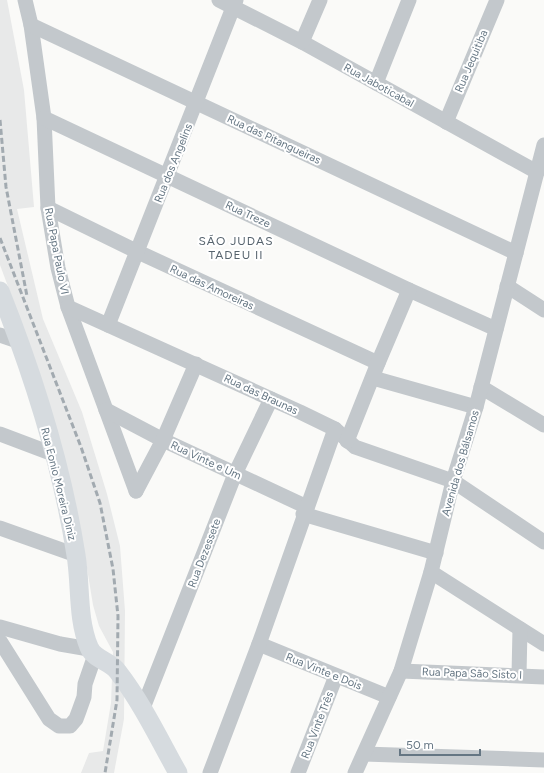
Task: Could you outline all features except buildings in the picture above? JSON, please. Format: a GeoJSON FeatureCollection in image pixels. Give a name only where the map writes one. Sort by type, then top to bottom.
{"type":"FeatureCollection","features":[{"type":"Feature","properties":{"kind":"main road","name":"Rua Eonio Moreira Diniz"},"geometry":{"type":"LineString","coordinates":[[0,291],[4,318],[20,342],[53,454],[76,555],[84,633],[92,652]]}},
{"type":"Feature","properties":{"kind":"main road"},"geometry":{"type":"LineString","coordinates":[[92,652],[117,670],[142,708],[178,773]]}},
{"type":"Feature","properties":{"kind":"street","name":"Rua Papa Paulo VI"},"geometry":{"type":"LineString","coordinates":[[25,0],[31,25],[44,118],[48,208],[58,268],[68,307],[136,491],[163,440]]}},
{"type":"Feature","properties":{"kind":"street","name":"Rua Jaboticabal"},"geometry":{"type":"LineString","coordinates":[[218,0],[235,4],[446,122],[538,183]]}},
{"type":"Feature","properties":{"kind":"street"},"geometry":{"type":"LineString","coordinates":[[302,42],[320,0]]}},
{"type":"Feature","properties":{"kind":"street"},"geometry":{"type":"LineString","coordinates":[[376,83],[409,0]]}},
{"type":"Feature","properties":{"kind":"street","name":"Rua Jequitiba"},"geometry":{"type":"LineString","coordinates":[[446,122],[497,0]]}},
{"type":"Feature","properties":{"kind":"street","name":"Rua dos Angelins"},"geometry":{"type":"LineString","coordinates":[[108,325],[235,4]]}},
{"type":"Feature","properties":{"kind":"street","name":"Rua das Pitangueiras"},"geometry":{"type":"LineString","coordinates":[[31,25],[516,253]]}},
{"type":"Feature","properties":{"kind":"street","name":"Rua Treze"},"geometry":{"type":"LineString","coordinates":[[44,118],[168,175],[409,290],[496,329]]}},
{"type":"Feature","properties":{"kind":"street","name":"Avenida dos Bálsamos"},"geometry":{"type":"LineString","coordinates":[[355,773],[401,671],[431,572],[453,481],[476,407],[516,253],[538,183],[544,145]]}},
{"type":"Feature","properties":{"kind":"street","name":"Rua das Amoreiras"},"geometry":{"type":"LineString","coordinates":[[48,208],[138,252],[378,363]]}},
{"type":"Feature","properties":{"kind":"street"},"geometry":{"type":"LineString","coordinates":[[507,286],[544,310]]}},
{"type":"Feature","properties":{"kind":"street"},"geometry":{"type":"LineString","coordinates":[[347,442],[409,290]]}},
{"type":"Feature","properties":{"kind":"street","name":"Rua das Braunas"},"geometry":{"type":"LineString","coordinates":[[68,307],[196,364],[335,429],[347,442],[355,447],[453,481],[542,535]]}},
{"type":"Feature","properties":{"kind":"street"},"geometry":{"type":"LineString","coordinates":[[0,335],[20,342]]}},
{"type":"Feature","properties":{"kind":"street"},"geometry":{"type":"LineString","coordinates":[[163,440],[196,364]]}},
{"type":"Feature","properties":{"kind":"street"},"geometry":{"type":"LineString","coordinates":[[373,378],[476,407]]}},
{"type":"Feature","properties":{"kind":"street"},"geometry":{"type":"LineString","coordinates":[[481,387],[544,425]]}},
{"type":"Feature","properties":{"kind":"street","name":"Rua Dezessete"},"geometry":{"type":"LineString","coordinates":[[142,708],[235,474],[271,400]]}},
{"type":"Feature","properties":{"kind":"street","name":"Rua Vinte e Um"},"geometry":{"type":"LineString","coordinates":[[106,410],[163,440],[235,474],[305,510],[436,554]]}},
{"type":"Feature","properties":{"kind":"street"},"geometry":{"type":"LineString","coordinates":[[210,773],[259,644],[305,510],[335,429]]}},
{"type":"Feature","properties":{"kind":"street"},"geometry":{"type":"LineString","coordinates":[[0,434],[53,454]]}},
{"type":"Feature","properties":{"kind":"street"},"geometry":{"type":"LineString","coordinates":[[0,528],[76,555]]}},
{"type":"Feature","properties":{"kind":"street"},"geometry":{"type":"LineString","coordinates":[[431,572],[544,644]]}},
{"type":"Feature","properties":{"kind":"street"},"geometry":{"type":"LineString","coordinates":[[0,627],[92,652],[84,684],[84,697],[76,719],[70,726],[59,726],[49,720],[0,641]]}},
{"type":"Feature","properties":{"kind":"street"},"geometry":{"type":"LineString","coordinates":[[518,674],[520,629]]}},
{"type":"Feature","properties":{"kind":"street","name":"Rua Vinte e Dois"},"geometry":{"type":"LineString","coordinates":[[259,644],[389,697]]}},
{"type":"Feature","properties":{"kind":"street","name":"Rua Papa São Sisto I"},"geometry":{"type":"LineString","coordinates":[[401,671],[518,674],[544,677]]}},
{"type":"Feature","properties":{"kind":"street","name":"Rua Vinte Três"},"geometry":{"type":"LineString","coordinates":[[298,773],[336,676]]}},
{"type":"Feature","properties":{"kind":"street"},"geometry":{"type":"LineString","coordinates":[[364,754],[544,760]]}},
{"type":"Feature","properties":{"kind":"shaded area"},"geometry":{"type":"Polygon","coordinates":[[[0,0],[7,0],[24,90],[34,207],[17,209],[43,319],[82,412],[107,494],[120,546],[125,611],[124,719],[114,773],[81,773],[89,753],[103,751],[111,703],[113,652],[99,626],[93,605],[80,526],[22,324],[0,265],[0,0]]]}},
{"type":"Feature","properties":{"kind":"railway"},"geometry":{"type":"LineString","coordinates":[[0,120],[6,187],[27,296]]}},
{"type":"Feature","properties":{"kind":"railway"},"geometry":{"type":"LineString","coordinates":[[0,238],[81,447],[100,503],[113,569],[118,616],[117,700],[105,773]]}},
{"type":"Feature","properties":{"kind":"district","name":"SÃO JUDAS TADEU II"},"geometry":{"type":"Point","coordinates":[236,248]}}]}
